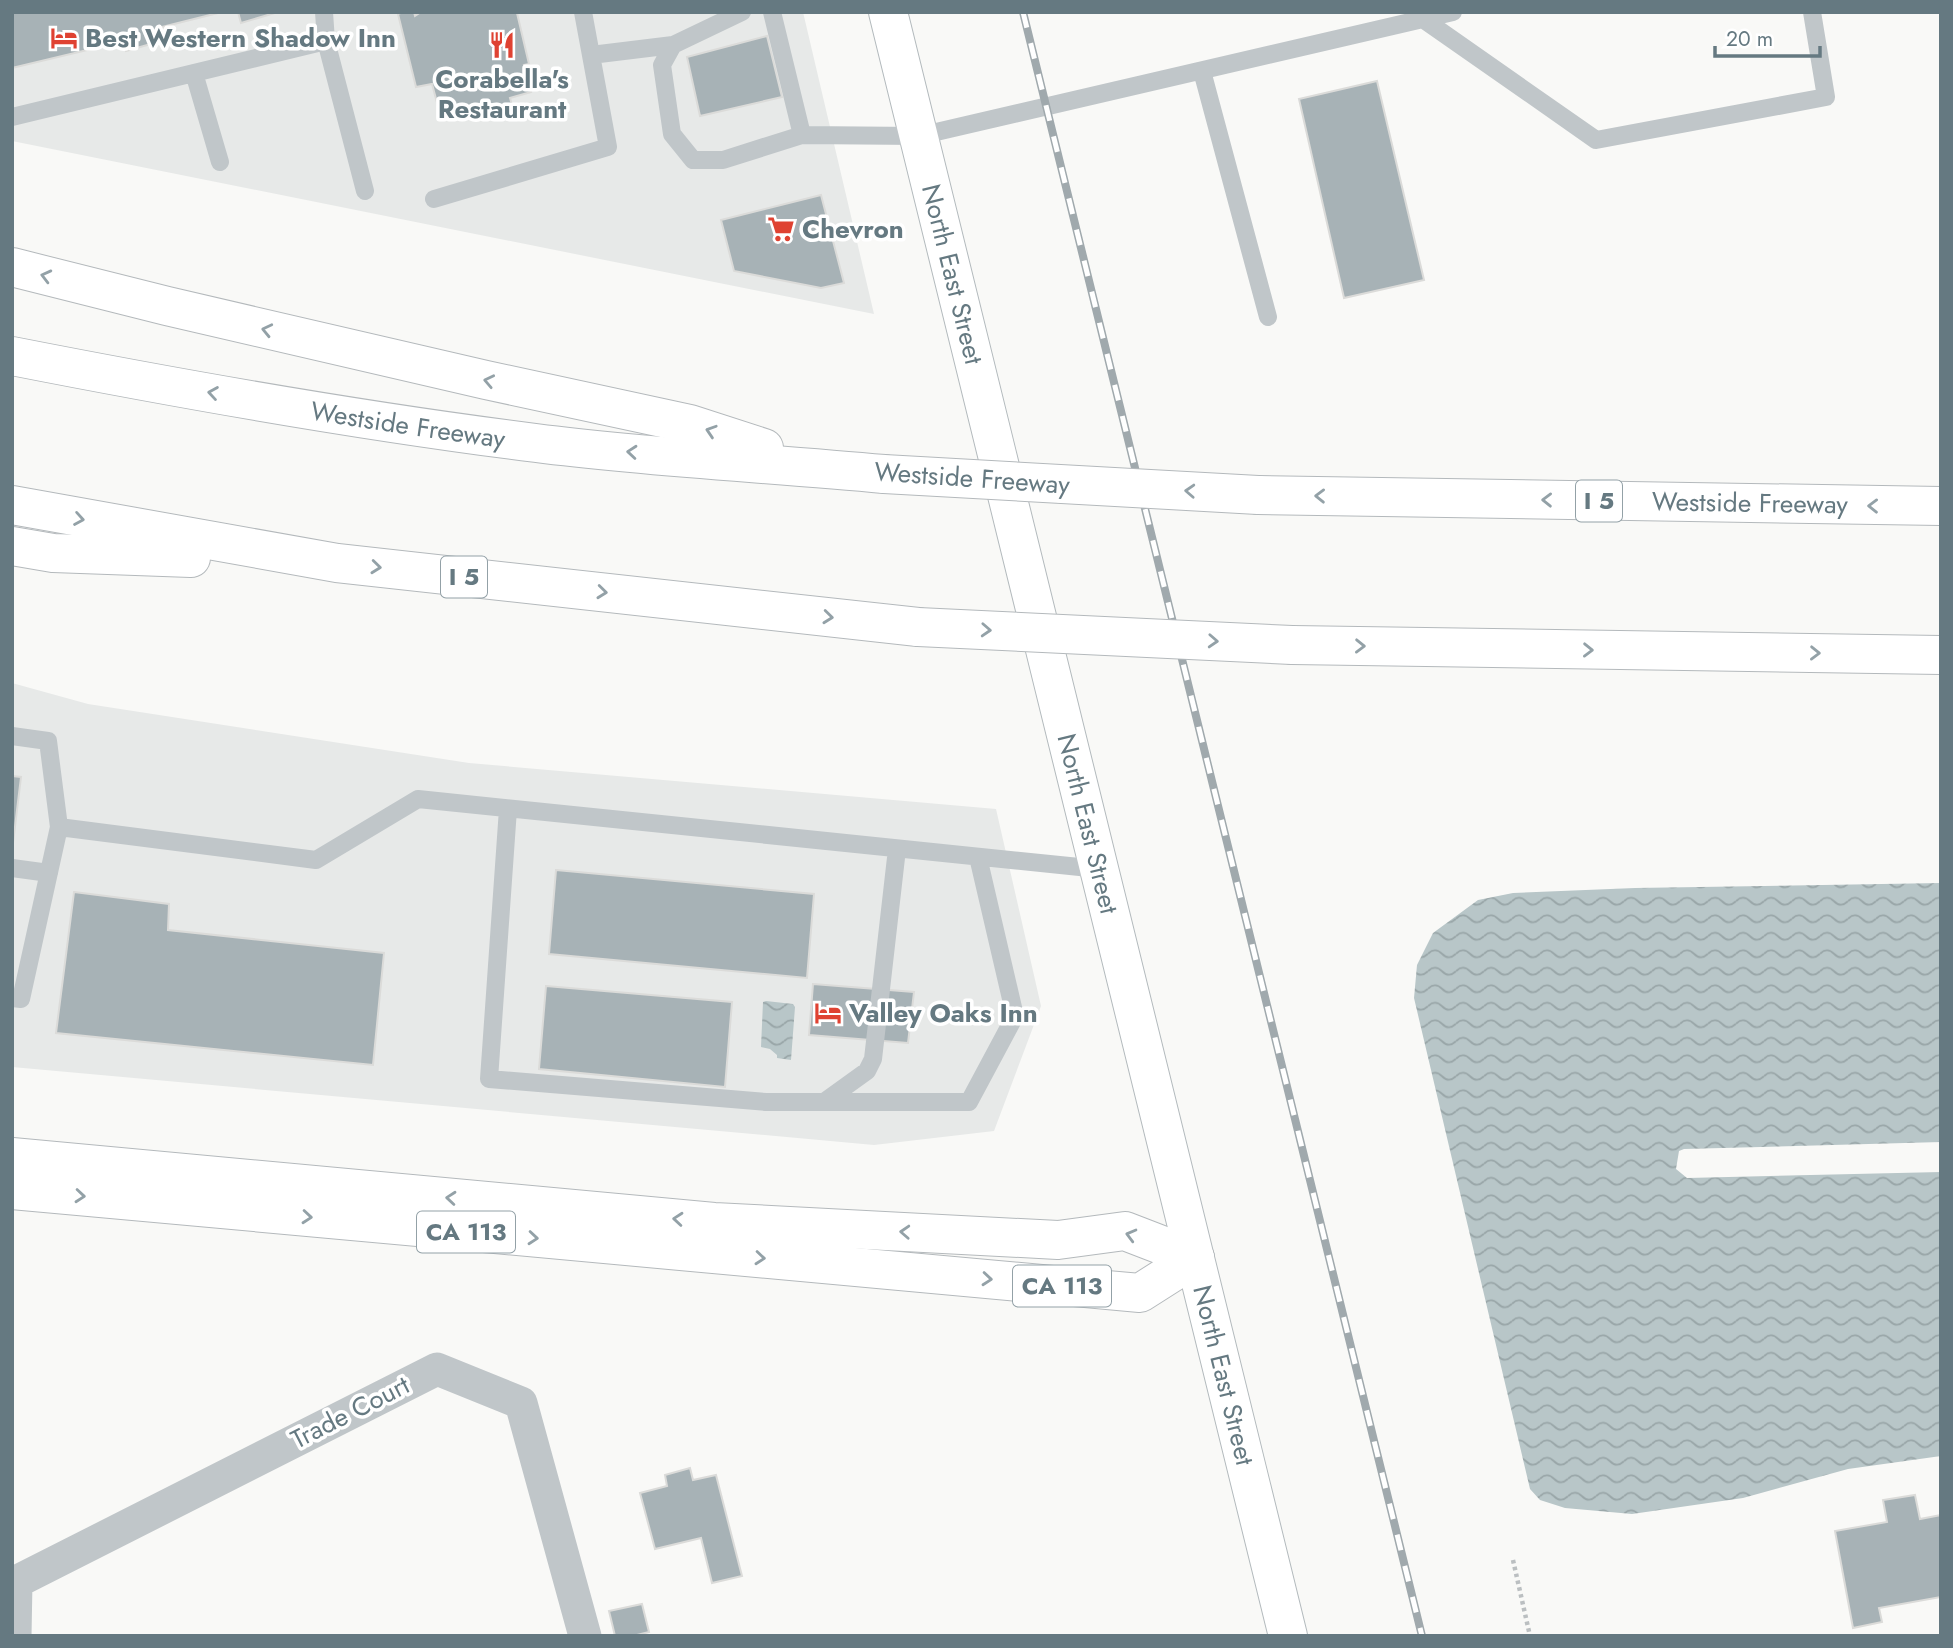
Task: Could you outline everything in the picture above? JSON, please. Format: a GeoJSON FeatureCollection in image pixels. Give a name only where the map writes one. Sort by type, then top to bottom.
{"type":"FeatureCollection","features":[{"type":"Feature","properties":{"kind":"main road","name":"North East Street"},"geometry":{"type":"LineString","coordinates":[[888,12],[1288,1636]]}},
{"type":"Feature","properties":{"kind":"main road"},"geometry":{"type":"LineString","coordinates":[[12,267],[486,380],[690,424],[822,468]]}},
{"type":"Feature","properties":{"kind":"main road","name":"Westside Freeway"},"geometry":{"type":"LineString","coordinates":[[12,356],[124,378],[537,443],[884,474],[1258,495],[1941,506]]}},
{"type":"Feature","properties":{"kind":"main road","name":"I 5"},"geometry":{"type":"LineString","coordinates":[[12,505],[337,562],[918,627],[1292,645],[1941,655]]}},
{"type":"Feature","properties":{"kind":"main road"},"geometry":{"type":"LineString","coordinates":[[12,546],[53,553],[337,562]]}},
{"type":"Feature","properties":{"kind":"main road"},"geometry":{"type":"LineString","coordinates":[[12,1157],[714,1222],[1058,1240],[1125,1231],[1195,1258]]}},
{"type":"Feature","properties":{"kind":"main road","name":"CA 113"},"geometry":{"type":"LineString","coordinates":[[12,1190],[1140,1293],[1195,1258]]}},
{"type":"Feature","properties":{"kind":"street","name":"Trade Court"},"geometry":{"type":"LineString","coordinates":[[15,1636],[16,1582],[437,1369],[521,1403],[585,1636]]}},
{"type":"Feature","properties":{"kind":"lane"},"geometry":{"type":"LineString","coordinates":[[324,12],[326,41],[365,191]]}},
{"type":"Feature","properties":{"kind":"lane"},"geometry":{"type":"LineString","coordinates":[[433,200],[608,147],[583,12]]}},
{"type":"Feature","properties":{"kind":"lane"},"geometry":{"type":"LineString","coordinates":[[591,55],[673,45],[742,12]]}},
{"type":"Feature","properties":{"kind":"lane"},"geometry":{"type":"LineString","coordinates":[[772,12],[802,135]]}},
{"type":"Feature","properties":{"kind":"lane"},"geometry":{"type":"LineString","coordinates":[[673,45],[662,65],[672,134],[693,160],[723,160],[802,135],[919,136],[1452,12]]}},
{"type":"Feature","properties":{"kind":"lane"},"geometry":{"type":"LineString","coordinates":[[1423,19],[1596,140],[1826,97],[1812,12]]}},
{"type":"Feature","properties":{"kind":"lane"},"geometry":{"type":"LineString","coordinates":[[12,117],[326,41]]}},
{"type":"Feature","properties":{"kind":"lane"},"geometry":{"type":"LineString","coordinates":[[1202,71],[1268,317]]}},
{"type":"Feature","properties":{"kind":"lane"},"geometry":{"type":"LineString","coordinates":[[194,73],[220,162]]}},
{"type":"Feature","properties":{"kind":"lane"},"geometry":{"type":"LineString","coordinates":[[12,736],[48,741],[59,827],[21,999],[12,998]]}},
{"type":"Feature","properties":{"kind":"lane"},"geometry":{"type":"LineString","coordinates":[[59,827],[316,860],[418,799],[1100,869]]}},
{"type":"Feature","properties":{"kind":"lane"},"geometry":{"type":"LineString","coordinates":[[508,808],[489,1079],[766,1102],[969,1102],[1015,1016],[978,857]]}},
{"type":"Feature","properties":{"kind":"lane"},"geometry":{"type":"LineString","coordinates":[[824,1102],[867,1070],[873,1059],[897,849]]}},
{"type":"Feature","properties":{"kind":"lane"},"geometry":{"type":"LineString","coordinates":[[12,868],[49,873]]}},
{"type":"Feature","properties":{"kind":"path"},"geometry":{"type":"LineString","coordinates":[[1513,1560],[1530,1636]]}},
{"type":"Feature","properties":{"kind":"shaded area"},"geometry":{"type":"Polygon","coordinates":[[[12,12],[803,12],[874,314],[12,141],[12,12]]]}},
{"type":"Feature","properties":{"kind":"shaded area"},"geometry":{"type":"Polygon","coordinates":[[[12,683],[88,704],[469,763],[996,809],[1041,1006],[994,1131],[874,1145],[12,1067],[12,683]]]}},
{"type":"Feature","properties":{"kind":"water"},"geometry":{"type":"Polygon","coordinates":[[[1941,883],[1941,1142],[1684,1149],[1679,1151],[1676,1169],[1687,1178],[1941,1172],[1941,1456],[1848,1469],[1743,1498],[1632,1514],[1565,1508],[1540,1500],[1530,1489],[1414,998],[1417,965],[1433,933],[1478,900],[1513,893],[1635,888],[1941,883]]]}},
{"type":"Feature","properties":{"kind":"water"},"geometry":{"type":"Polygon","coordinates":[[[763,1002],[793,1004],[795,1007],[791,1060],[777,1058],[770,1049],[761,1047],[763,1002]]]}},
{"type":"Feature","properties":{"kind":"building","name":"Best Western Shadow Inn"},"geometry":{"type":"Polygon","coordinates":[[[12,12],[222,12],[162,27],[165,40],[126,51],[123,37],[103,41],[104,46],[12,68],[12,12]]]}},
{"type":"Feature","properties":{"kind":"building","name":"Best Western Shadow Inn"},"geometry":{"type":"Polygon","coordinates":[[[238,12],[278,12],[241,23],[238,12]]]}},
{"type":"Feature","properties":{"kind":"building"},"geometry":{"type":"Polygon","coordinates":[[[414,12],[415,16],[421,12],[517,13],[529,64],[524,65],[531,92],[510,98],[512,105],[446,119],[443,109],[439,110],[432,84],[416,87],[398,14],[414,12]]]}},
{"type":"Feature","properties":{"kind":"building"},"geometry":{"type":"Polygon","coordinates":[[[767,36],[782,97],[700,116],[687,57],[767,36]]]}},
{"type":"Feature","properties":{"kind":"building"},"geometry":{"type":"Polygon","coordinates":[[[1377,81],[1424,280],[1344,298],[1299,99],[1377,81]]]}},
{"type":"Feature","properties":{"kind":"building"},"geometry":{"type":"Polygon","coordinates":[[[821,195],[844,283],[821,288],[734,271],[721,220],[821,195]]]}},
{"type":"Feature","properties":{"kind":"building"},"geometry":{"type":"Polygon","coordinates":[[[12,776],[21,777],[13,843],[12,843],[12,776]]]}},
{"type":"Feature","properties":{"kind":"building"},"geometry":{"type":"Polygon","coordinates":[[[556,870],[814,894],[807,978],[549,954],[556,870]]]}},
{"type":"Feature","properties":{"kind":"building"},"geometry":{"type":"Polygon","coordinates":[[[74,892],[169,904],[168,930],[384,953],[373,1065],[56,1033],[74,892]]]}},
{"type":"Feature","properties":{"kind":"building"},"geometry":{"type":"Polygon","coordinates":[[[813,984],[914,992],[908,1043],[809,1035],[813,984]]]}},
{"type":"Feature","properties":{"kind":"building"},"geometry":{"type":"Polygon","coordinates":[[[546,986],[732,1002],[725,1087],[539,1069],[546,986]]]}},
{"type":"Feature","properties":{"kind":"building"},"geometry":{"type":"Polygon","coordinates":[[[690,1468],[693,1480],[716,1475],[742,1576],[712,1583],[701,1538],[655,1549],[640,1493],[667,1486],[665,1475],[690,1468]]]}},
{"type":"Feature","properties":{"kind":"building"},"geometry":{"type":"Polygon","coordinates":[[[1915,1495],[1920,1519],[1941,1515],[1941,1597],[1879,1608],[1882,1622],[1853,1628],[1835,1531],[1887,1522],[1883,1500],[1915,1495]]]}},
{"type":"Feature","properties":{"kind":"building"},"geometry":{"type":"Polygon","coordinates":[[[642,1604],[649,1632],[633,1636],[615,1636],[609,1611],[642,1604]]]}},
{"type":"Feature","properties":{"kind":"railway"},"geometry":{"type":"LineString","coordinates":[[1023,12],[1422,1636]]}},
{"type":"Feature","properties":{"kind":"place","name":"Best Western Shadow Inn"},"geometry":{"type":"Point","coordinates":[64,38]}},
{"type":"Feature","properties":{"kind":"place","name":"Corabella's Restaurant"},"geometry":{"type":"Point","coordinates":[502,45]}},
{"type":"Feature","properties":{"kind":"place","name":"Chevron"},"geometry":{"type":"Point","coordinates":[781,229]}},
{"type":"Feature","properties":{"kind":"place","name":"Valley Oaks Inn"},"geometry":{"type":"Point","coordinates":[828,1013]}}]}
